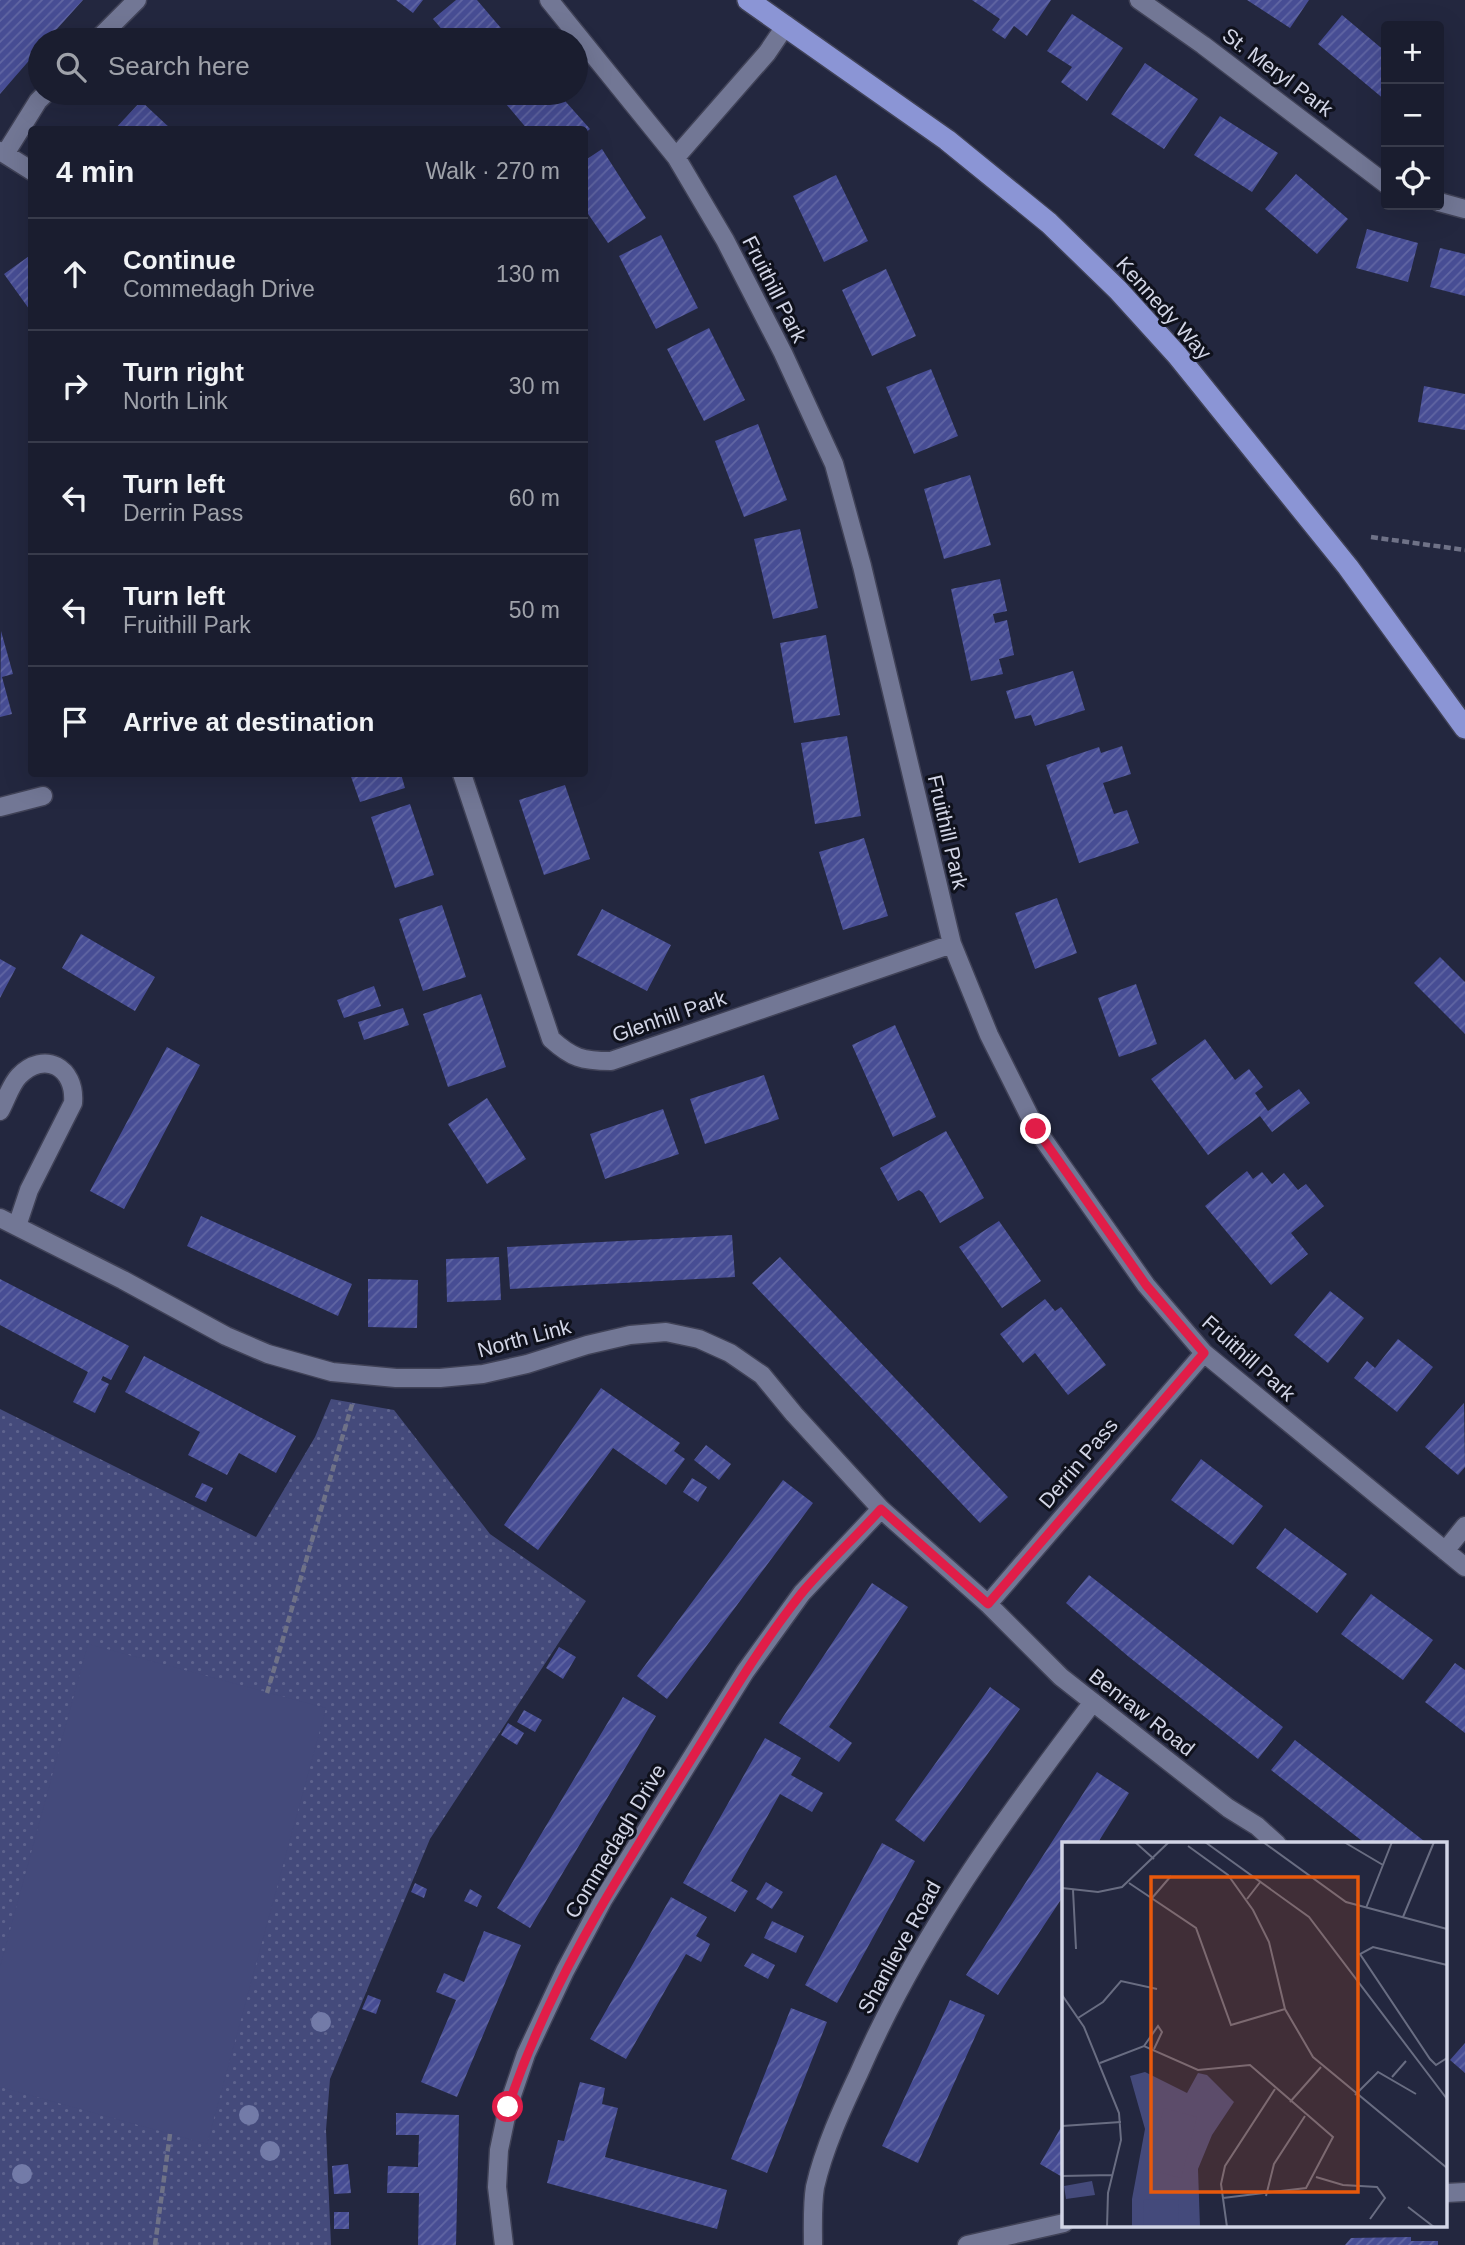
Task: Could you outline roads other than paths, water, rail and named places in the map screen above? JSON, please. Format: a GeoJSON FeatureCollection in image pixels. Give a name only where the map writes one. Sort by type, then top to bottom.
{"type":"FeatureCollection","features":[{"type":"Feature","properties":{"kind":"highway","name":"Kennedy Way"},"geometry":{"type":"LineString","coordinates":[[748,0],[947,140],[1049,223],[1118,289],[1177,355],[1348,567],[1465,728]]}},
{"type":"Feature","properties":{"kind":"street"},"geometry":{"type":"LineString","coordinates":[[109,28],[137,0]]}},
{"type":"Feature","properties":{"kind":"street","name":"Fruithill Park"},"geometry":{"type":"LineString","coordinates":[[549,0],[572,28]]}},
{"type":"Feature","properties":{"kind":"street","name":"St. Meryl Park"},"geometry":{"type":"LineString","coordinates":[[1139,0],[1381,180]]}},
{"type":"Feature","properties":{"kind":"street"},"geometry":{"type":"LineString","coordinates":[[676,157],[767,53],[786,25]]}},
{"type":"Feature","properties":{"kind":"street","name":"Fruithill Park"},"geometry":{"type":"LineString","coordinates":[[588,48],[676,157],[725,240],[783,353],[834,464],[862,566],[952,944],[989,1035],[1036,1129],[1146,1285],[1204,1353],[1465,1567]]}},
{"type":"Feature","properties":{"kind":"street"},"geometry":{"type":"LineString","coordinates":[[28,168],[2,152],[35,105]]}},
{"type":"Feature","properties":{"kind":"street"},"geometry":{"type":"LineString","coordinates":[[1444,203],[1465,209]]}},
{"type":"Feature","properties":{"kind":"street","name":"Glenhill Park"},"geometry":{"type":"LineString","coordinates":[[463,777],[551,1039],[569,1054],[589,1061],[611,1060],[952,944]]}},
{"type":"Feature","properties":{"kind":"street"},"geometry":{"type":"LineString","coordinates":[[0,807],[43,796]]}},
{"type":"Feature","properties":{"kind":"street"},"geometry":{"type":"LineString","coordinates":[[0,1111],[18,1076],[35,1065],[48,1064],[62,1068],[70,1077],[74,1088],[73,1102],[29,1190],[17,1226]]}},
{"type":"Feature","properties":{"kind":"street","name":"North Link"},"geometry":{"type":"LineString","coordinates":[[0,1218],[226,1336],[303,1366],[360,1375],[440,1378],[483,1374],[630,1335],[666,1332],[699,1339],[730,1353],[762,1375],[881,1509],[988,1604]]}},
{"type":"Feature","properties":{"kind":"street","name":"Derrin Pass"},"geometry":{"type":"LineString","coordinates":[[988,1604],[1204,1353]]}},
{"type":"Feature","properties":{"kind":"street","name":"Commedagh Drive"},"geometry":{"type":"LineString","coordinates":[[504,2245],[497,2187],[499,2150],[508,2107],[526,2054],[565,1971],[603,1900],[746,1672],[802,1593],[881,1509]]}},
{"type":"Feature","properties":{"kind":"street"},"geometry":{"type":"LineString","coordinates":[[1445,1551],[1465,1526]]}},
{"type":"Feature","properties":{"kind":"street","name":"Benraw Road"},"geometry":{"type":"LineString","coordinates":[[988,1604],[1061,1677],[1275,1842]]}},
{"type":"Feature","properties":{"kind":"street","name":"Shanlieve Road"},"geometry":{"type":"LineString","coordinates":[[813,2245],[815,2188],[837,2122],[873,2040],[910,1966],[959,1886],[1005,1819],[1093,1702]]}},
{"type":"Feature","properties":{"kind":"street"},"geometry":{"type":"LineString","coordinates":[[967,2245],[1062,2223]]}}]}
